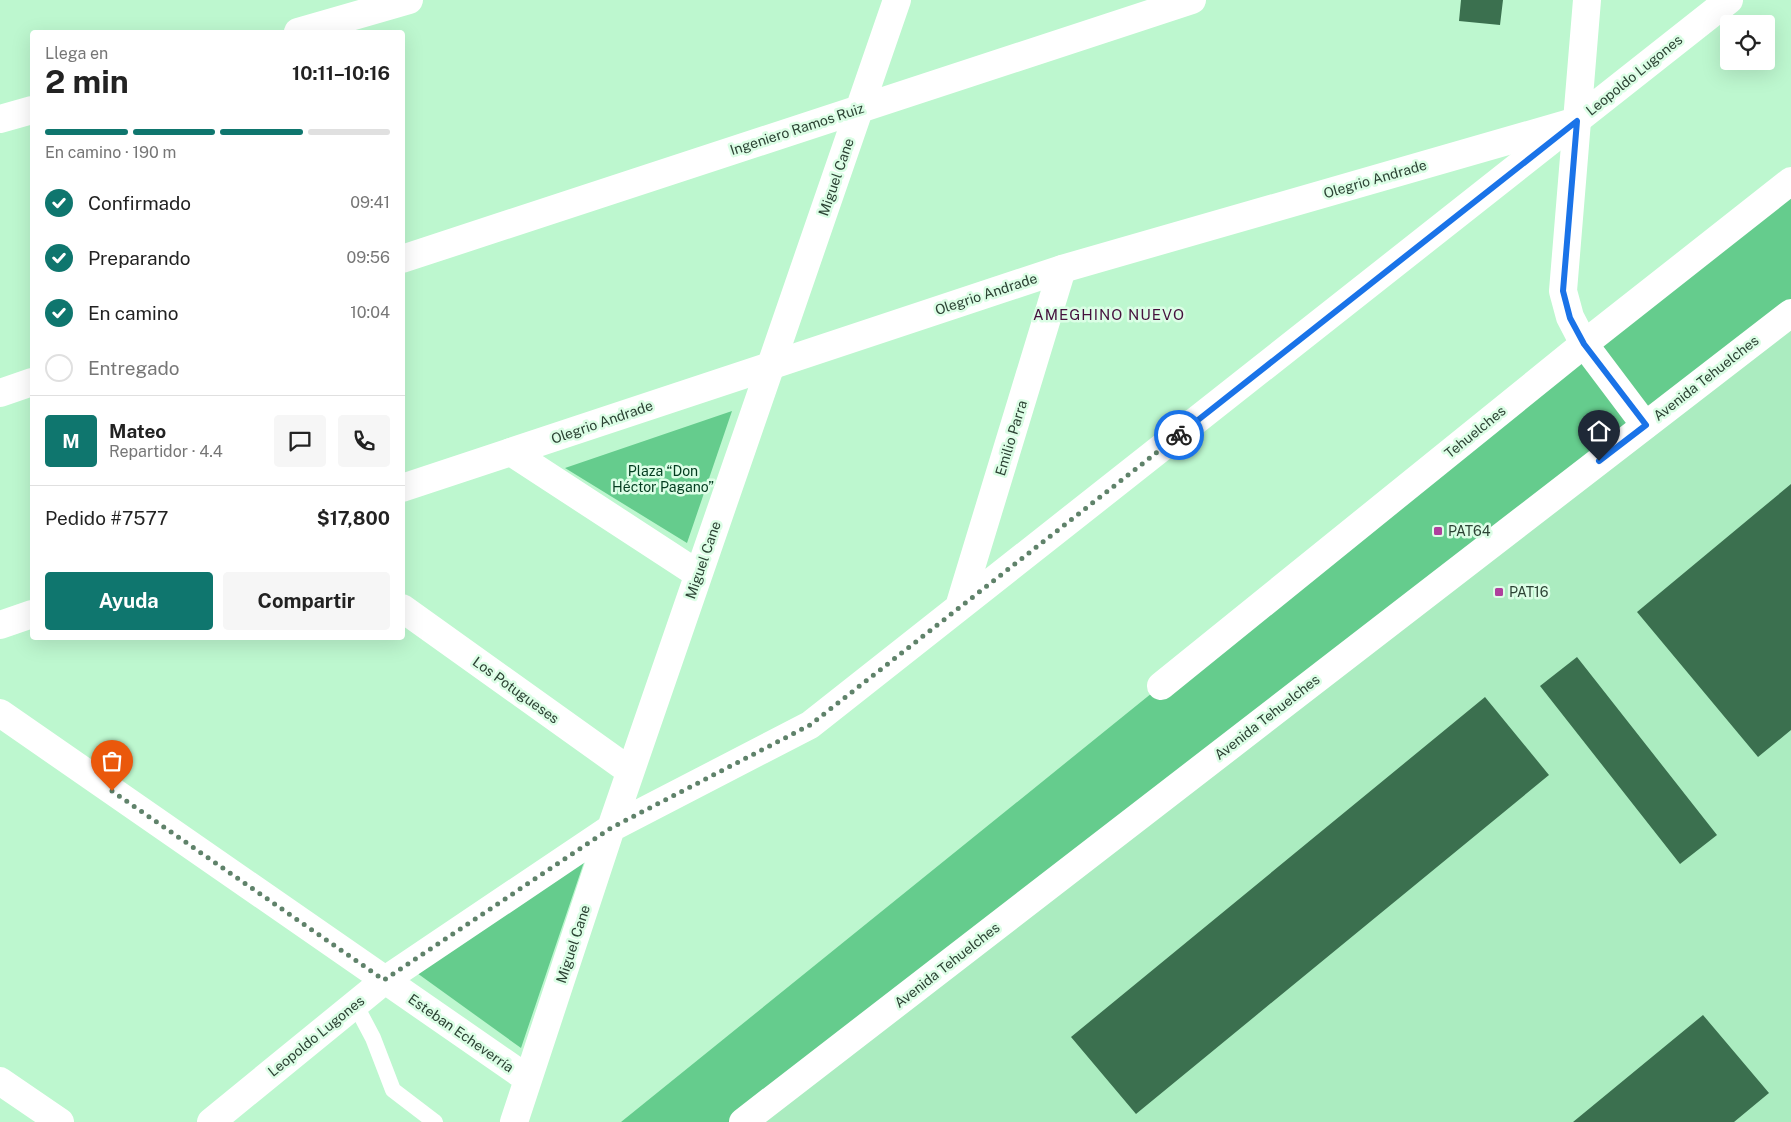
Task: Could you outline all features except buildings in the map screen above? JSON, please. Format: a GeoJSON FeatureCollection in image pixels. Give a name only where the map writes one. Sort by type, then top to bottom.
{"type":"FeatureCollection","features":[{"type":"Feature","properties":{"kind":"street"},"geometry":{"type":"LineString","coordinates":[[305,30],[409,0]]}},
{"type":"Feature","properties":{"kind":"street","name":"Miguel Cane"},"geometry":{"type":"LineString","coordinates":[[514,1122],[630,771],[897,0]]}},
{"type":"Feature","properties":{"kind":"street","name":"Ingeniero Ramos Ruiz"},"geometry":{"type":"LineString","coordinates":[[405,258],[1192,0]]}},
{"type":"Feature","properties":{"kind":"street"},"geometry":{"type":"LineString","coordinates":[[1587,0],[1563,291],[1570,318],[1584,344],[1646,425]]}},
{"type":"Feature","properties":{"kind":"street","name":"Leopoldo Lugones"},"geometry":{"type":"LineString","coordinates":[[211,1122],[384,980],[611,828],[810,725],[1729,0]]}},
{"type":"Feature","properties":{"kind":"street"},"geometry":{"type":"LineString","coordinates":[[0,120],[30,111]]}},
{"type":"Feature","properties":{"kind":"street","name":"Olegrio Andrade"},"geometry":{"type":"LineString","coordinates":[[405,487],[1062,268],[1577,121]]}},
{"type":"Feature","properties":{"kind":"street","name":"Tehuelches"},"geometry":{"type":"LineString","coordinates":[[1161,686],[1584,344],[1791,181]]}},
{"type":"Feature","properties":{"kind":"street","name":"Emilio Parra"},"geometry":{"type":"LineString","coordinates":[[959,607],[1062,268]]}},
{"type":"Feature","properties":{"kind":"street","name":"Avenida Tehuelches"},"geometry":{"type":"LineString","coordinates":[[743,1122],[1791,312]]}},
{"type":"Feature","properties":{"kind":"street"},"geometry":{"type":"LineString","coordinates":[[0,393],[30,383]]}},
{"type":"Feature","properties":{"kind":"street"},"geometry":{"type":"LineString","coordinates":[[511,452],[698,574]]}},
{"type":"Feature","properties":{"kind":"street","name":"Los Potugueses"},"geometry":{"type":"LineString","coordinates":[[405,610],[630,771]]}},
{"type":"Feature","properties":{"kind":"street"},"geometry":{"type":"LineString","coordinates":[[0,625],[30,615]]}},
{"type":"Feature","properties":{"kind":"street","name":"Esteban Echeverría"},"geometry":{"type":"LineString","coordinates":[[0,713],[528,1080]]}},
{"type":"Feature","properties":{"kind":"street"},"geometry":{"type":"LineString","coordinates":[[0,1081],[60,1122]]}},
{"type":"Feature","properties":{"kind":"lane"},"geometry":{"type":"LineString","coordinates":[[355,1004],[373,1038],[393,1090],[435,1122]]}},
{"type":"Feature","properties":{"kind":"shaded area"},"geometry":{"type":"Polygon","coordinates":[[[1791,313],[1791,1122],[743,1122],[1791,313]]]}},
{"type":"Feature","properties":{"kind":"green space"},"geometry":{"type":"Polygon","coordinates":[[[1791,181],[1791,313],[743,1122],[621,1122],[1584,344],[1791,181]]]}},
{"type":"Feature","properties":{"kind":"green space","name":"Plaza “Don Héctor Pagano”"},"geometry":{"type":"Polygon","coordinates":[[[732,411],[687,543],[565,468],[732,411]]]}},
{"type":"Feature","properties":{"kind":"green space"},"geometry":{"type":"Polygon","coordinates":[[[584,862],[521,1048],[410,968],[584,862]]]}},
{"type":"Feature","properties":{"kind":"way so far"},"geometry":{"type":"LineString","coordinates":[[112,791],[384,980],[611,828],[810,725],[1179,435]]}},
{"type":"Feature","properties":{"kind":"place","name":"PAT64"},"geometry":{"type":"Point","coordinates":[1438,531]}},
{"type":"Feature","properties":{"kind":"place","name":"PAT16"},"geometry":{"type":"Point","coordinates":[1499,592]}},
{"type":"Feature","properties":{"kind":"district","name":"AMEGHINO NUEVO"},"geometry":{"type":"Point","coordinates":[1109,314]}},
{"type":"Feature","properties":{"kind":"route"},"geometry":{"type":"LineString","coordinates":[[1179,435],[1577,121],[1563,291],[1570,318],[1584,344],[1646,425],[1599,461]]}}]}
